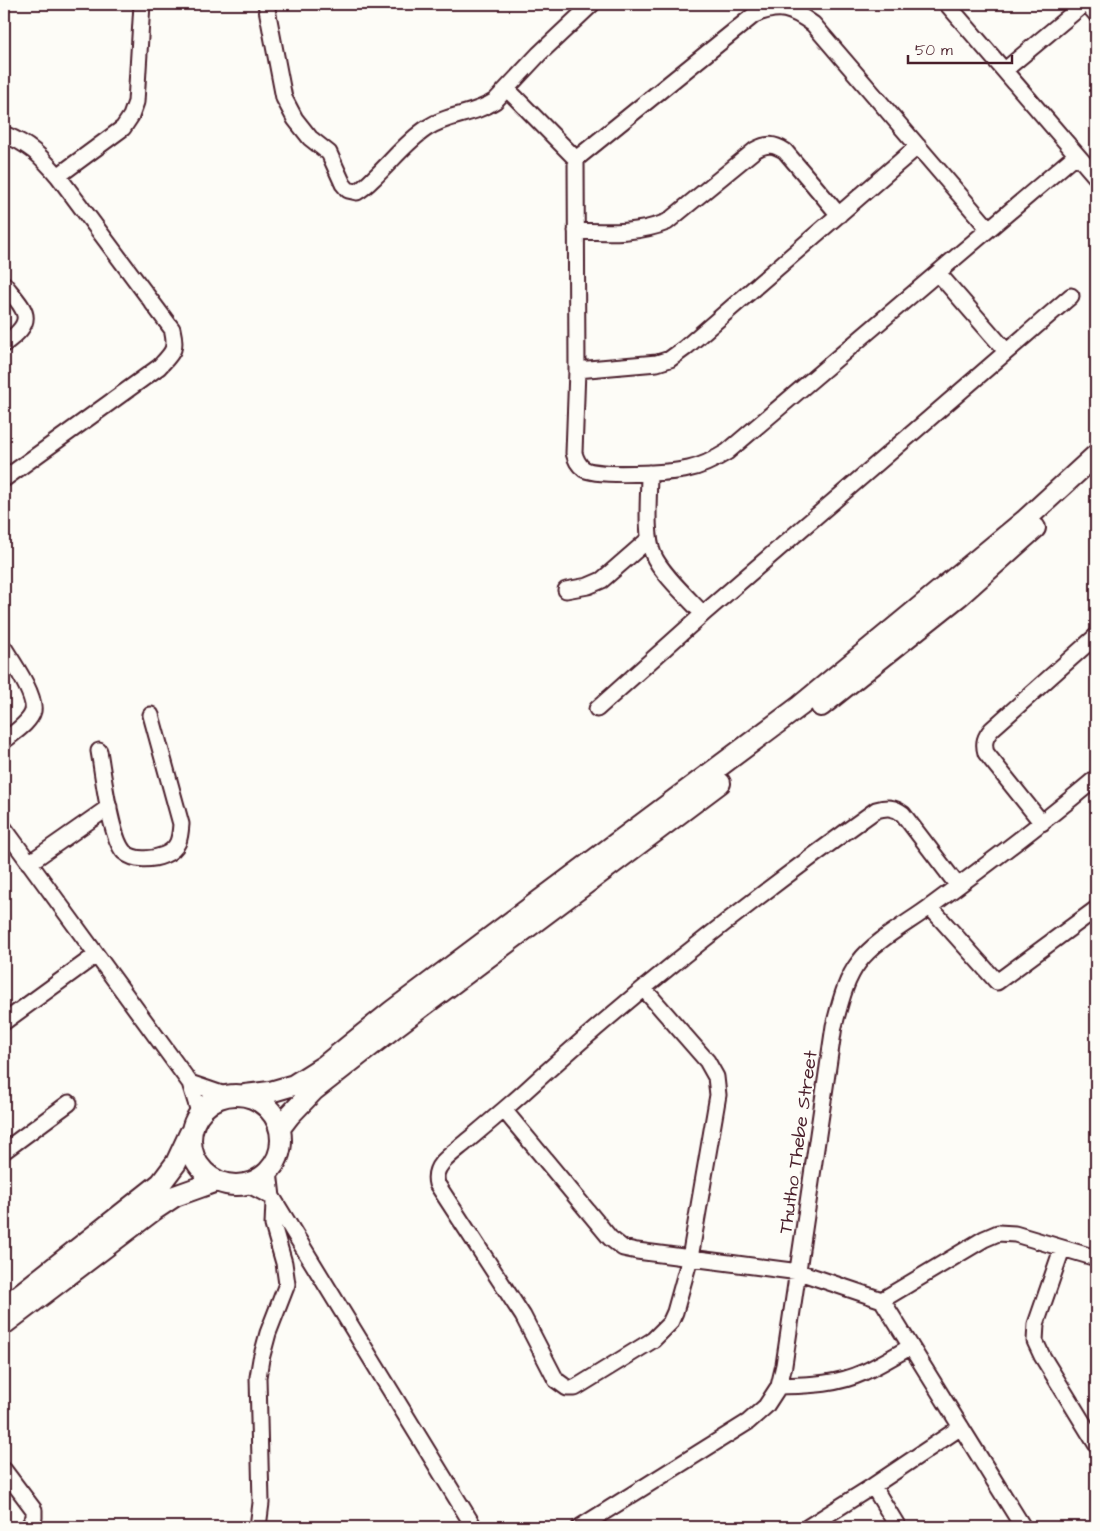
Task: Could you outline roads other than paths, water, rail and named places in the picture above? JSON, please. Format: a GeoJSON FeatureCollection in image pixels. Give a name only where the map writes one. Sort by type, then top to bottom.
{"type":"FeatureCollection","features":[{"type":"Feature","properties":{"kind":"main road"},"geometry":{"type":"LineString","coordinates":[[4,1307],[161,1183],[176,1163],[199,1112],[215,1099],[225,1095],[270,1092],[294,1085],[324,1066],[392,1011],[800,706],[1024,521],[1096,455]]}},
{"type":"Feature","properties":{"kind":"main road"},"geometry":{"type":"LineString","coordinates":[[280,1128],[302,1101],[314,1090],[816,710],[959,596],[1096,474]]}},
{"type":"Feature","properties":{"kind":"main road"},"geometry":{"type":"LineString","coordinates":[[191,1131],[191,1146],[195,1161],[204,1172],[217,1181],[226,1184],[247,1184],[258,1179],[268,1171],[278,1156],[281,1147],[280,1128],[267,1106],[245,1095]]}},
{"type":"Feature","properties":{"kind":"main road"},"geometry":{"type":"LineString","coordinates":[[4,1324],[154,1210],[176,1196],[217,1181]]}},
{"type":"Feature","properties":{"kind":"street"},"geometry":{"type":"LineString","coordinates":[[58,176],[123,128],[131,116],[136,102],[142,4]]}},
{"type":"Feature","properties":{"kind":"street"},"geometry":{"type":"LineString","coordinates":[[266,4],[284,98],[295,119],[310,138],[329,153],[343,184],[352,192],[360,190],[412,139],[427,128],[439,121],[487,106],[507,89],[539,54],[592,4]]}},
{"type":"Feature","properties":{"kind":"street"},"geometry":{"type":"LineString","coordinates":[[947,4],[1096,177]]}},
{"type":"Feature","properties":{"kind":"street"},"geometry":{"type":"LineString","coordinates":[[1004,70],[1086,4],[1096,14]]}},
{"type":"Feature","properties":{"kind":"street"},"geometry":{"type":"LineString","coordinates":[[576,158],[754,15],[768,9],[785,8],[798,13],[813,24],[988,228]]}},
{"type":"Feature","properties":{"kind":"street"},"geometry":{"type":"LineString","coordinates":[[507,89],[576,158],[577,370],[574,453],[577,462],[584,469],[593,472],[649,473],[687,470],[709,463],[727,452],[1076,154]]}},
{"type":"Feature","properties":{"kind":"street"},"geometry":{"type":"LineString","coordinates":[[4,134],[22,142],[40,156],[58,176],[172,329],[175,343],[171,354],[159,367],[4,479]]}},
{"type":"Feature","properties":{"kind":"street"},"geometry":{"type":"LineString","coordinates":[[576,231],[622,232],[656,227],[667,222],[755,150],[766,144],[775,145],[785,151],[839,215]]}},
{"type":"Feature","properties":{"kind":"street"},"geometry":{"type":"LineString","coordinates":[[577,370],[657,363],[670,359],[918,146]]}},
{"type":"Feature","properties":{"kind":"street"},"geometry":{"type":"LineString","coordinates":[[938,273],[1006,351]]}},
{"type":"Feature","properties":{"kind":"street"},"geometry":{"type":"LineString","coordinates":[[4,284],[23,309],[26,317],[19,333],[4,344]]}},
{"type":"Feature","properties":{"kind":"street"},"geometry":{"type":"LineString","coordinates":[[597,709],[703,614],[1071,296]]}},
{"type":"Feature","properties":{"kind":"street"},"geometry":{"type":"LineString","coordinates":[[649,473],[649,539],[653,555],[662,569],[703,614]]}},
{"type":"Feature","properties":{"kind":"street"},"geometry":{"type":"LineString","coordinates":[[566,590],[588,586],[602,580],[649,539]]}},
{"type":"Feature","properties":{"kind":"street"},"geometry":{"type":"LineString","coordinates":[[1042,824],[986,754],[983,744],[986,736],[992,729],[1096,636]]}},
{"type":"Feature","properties":{"kind":"street"},"geometry":{"type":"LineString","coordinates":[[4,648],[27,688],[32,700],[33,710],[28,720],[4,741]]}},
{"type":"Feature","properties":{"kind":"street"},"geometry":{"type":"LineString","coordinates":[[99,751],[118,844],[125,852],[135,858],[145,859],[163,856],[172,851],[180,839],[181,824],[151,715]]}},
{"type":"Feature","properties":{"kind":"street","name":"Thutho Thebe Street"},"geometry":{"type":"LineString","coordinates":[[580,1527],[748,1422],[766,1406],[779,1386],[799,1272],[834,1026],[843,993],[859,962],[878,944],[1042,824],[1096,778]]}},
{"type":"Feature","properties":{"kind":"street"},"geometry":{"type":"LineString","coordinates":[[29,863],[109,807]]}},
{"type":"Feature","properties":{"kind":"street"},"geometry":{"type":"LineString","coordinates":[[644,989],[707,1061],[716,1077],[718,1095],[690,1258],[676,1312],[664,1330],[653,1340],[575,1388],[567,1388],[556,1380],[522,1316],[437,1184],[435,1177],[442,1163],[595,1028],[644,989],[807,860],[876,810],[890,808],[896,809],[903,814],[958,886]]}},
{"type":"Feature","properties":{"kind":"street"},"geometry":{"type":"LineString","coordinates":[[4,828],[190,1083],[199,1112]]}},
{"type":"Feature","properties":{"kind":"street"},"geometry":{"type":"LineString","coordinates":[[930,907],[996,982],[1096,909]]}},
{"type":"Feature","properties":{"kind":"street"},"geometry":{"type":"LineString","coordinates":[[5,1018],[96,955]]}},
{"type":"Feature","properties":{"kind":"street"},"geometry":{"type":"LineString","coordinates":[[190,1083],[225,1095]]}},
{"type":"Feature","properties":{"kind":"street"},"geometry":{"type":"LineString","coordinates":[[4,1151],[69,1103]]}},
{"type":"Feature","properties":{"kind":"street"},"geometry":{"type":"LineString","coordinates":[[504,1110],[610,1238],[623,1248],[799,1272],[882,1300],[1023,1527]]}},
{"type":"Feature","properties":{"kind":"street"},"geometry":{"type":"LineString","coordinates":[[258,1527],[261,1504],[258,1377],[268,1333],[287,1284],[284,1263],[273,1225],[273,1198],[268,1171]]}},
{"type":"Feature","properties":{"kind":"street"},"geometry":{"type":"LineString","coordinates":[[247,1184],[273,1198],[474,1527]]}},
{"type":"Feature","properties":{"kind":"street"},"geometry":{"type":"LineString","coordinates":[[882,1300],[984,1239],[998,1233],[1015,1234],[1096,1258]]}},
{"type":"Feature","properties":{"kind":"street"},"geometry":{"type":"LineString","coordinates":[[1062,1249],[1036,1324],[1035,1341],[1042,1356],[1096,1444]]}},
{"type":"Feature","properties":{"kind":"street"},"geometry":{"type":"LineString","coordinates":[[779,1386],[822,1384],[843,1380],[862,1373],[910,1347]]}},
{"type":"Feature","properties":{"kind":"street"},"geometry":{"type":"LineString","coordinates":[[808,1527],[874,1486],[961,1427]]}},
{"type":"Feature","properties":{"kind":"street"},"geometry":{"type":"LineString","coordinates":[[4,1470],[34,1510],[34,1518],[28,1527]]}},
{"type":"Feature","properties":{"kind":"street"},"geometry":{"type":"LineString","coordinates":[[874,1486],[898,1527]]}}]}
